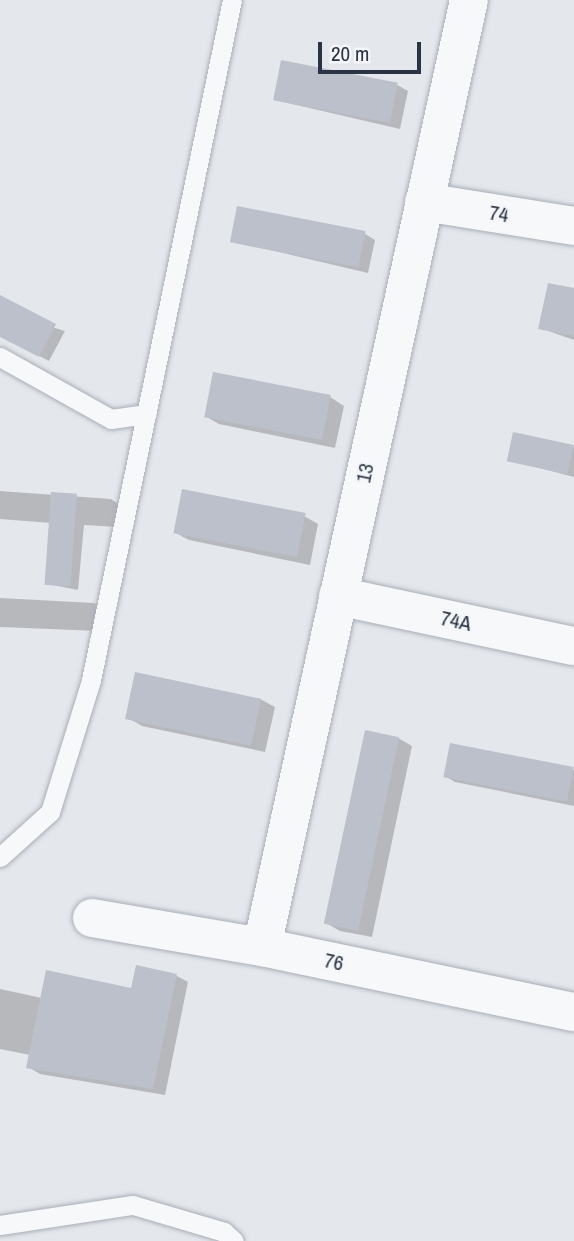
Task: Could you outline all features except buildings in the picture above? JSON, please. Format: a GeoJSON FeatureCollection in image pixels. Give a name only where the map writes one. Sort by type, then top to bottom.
{"type":"FeatureCollection","features":[{"type":"Feature","properties":{"kind":"street","name":"13"},"geometry":{"type":"LineString","coordinates":[[262,947],[469,0]]}},
{"type":"Feature","properties":{"kind":"street","name":"74"},"geometry":{"type":"LineString","coordinates":[[424,202],[574,226]]}},
{"type":"Feature","properties":{"kind":"street","name":"74A"},"geometry":{"type":"LineString","coordinates":[[338,596],[574,646]]}},
{"type":"Feature","properties":{"kind":"street","name":"76"},"geometry":{"type":"LineString","coordinates":[[92,918],[262,947],[574,1012]]}},
{"type":"Feature","properties":{"kind":"lane"},"geometry":{"type":"LineString","coordinates":[[0,857],[50,812],[91,680],[232,0]]}},
{"type":"Feature","properties":{"kind":"lane"},"geometry":{"type":"LineString","coordinates":[[0,357],[111,419],[146,414]]}},
{"type":"Feature","properties":{"kind":"lane"},"geometry":{"type":"LineString","coordinates":[[0,1225],[133,1205],[224,1232],[233,1241]]}}]}
